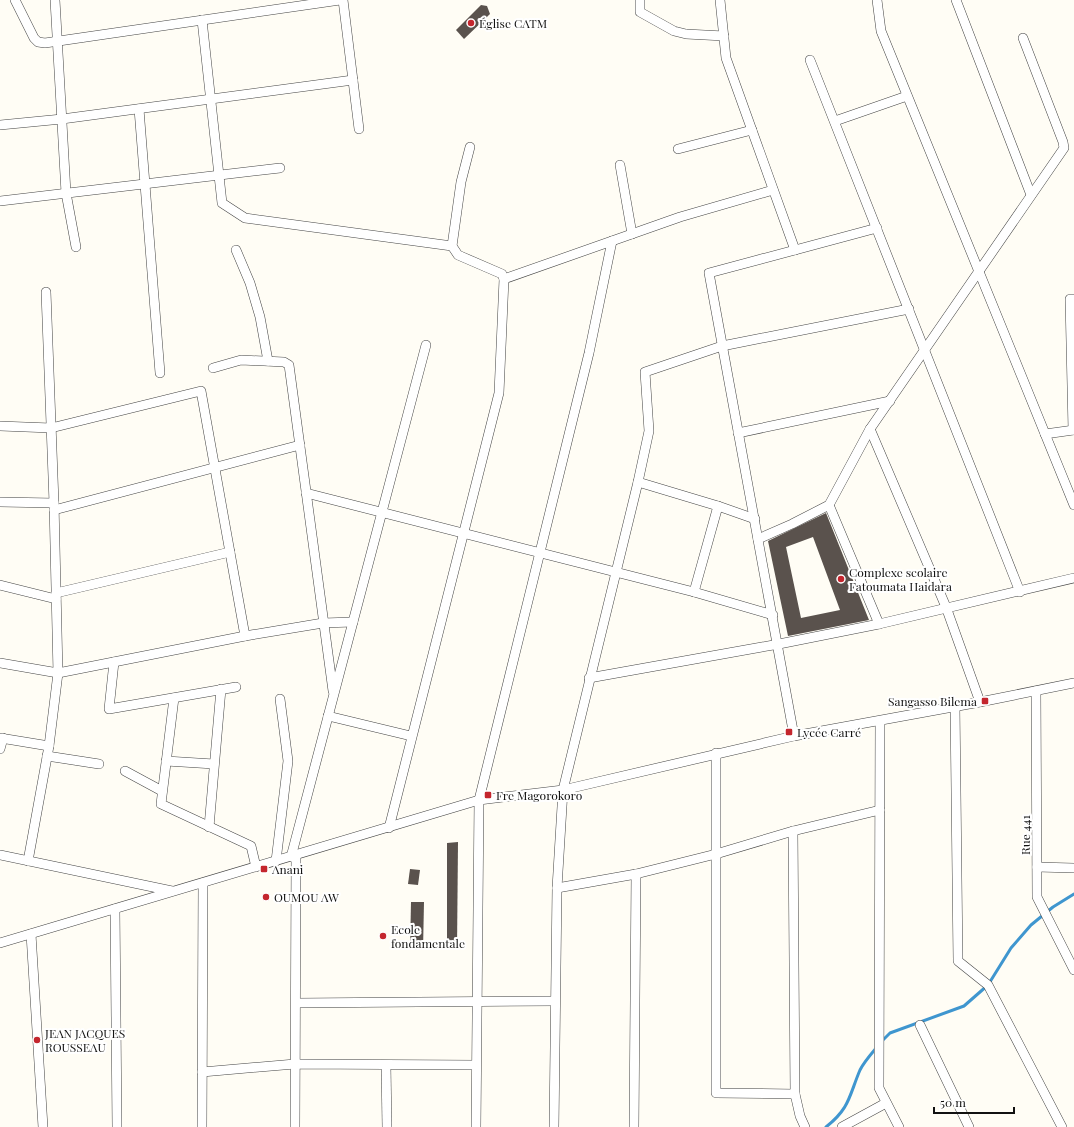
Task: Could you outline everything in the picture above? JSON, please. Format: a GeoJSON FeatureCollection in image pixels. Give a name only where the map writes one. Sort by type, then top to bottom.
{"type":"FeatureCollection","features":[{"type":"Feature","properties":{"kind":"street"},"geometry":{"type":"LineString","coordinates":[[15,0],[34,38],[38,42],[57,41],[341,0],[359,128]]}},
{"type":"Feature","properties":{"kind":"street"},"geometry":{"type":"LineString","coordinates":[[55,0],[66,193],[76,247]]}},
{"type":"Feature","properties":{"kind":"street"},"geometry":{"type":"LineString","coordinates":[[640,0],[640,12],[674,31],[686,34],[724,36]]}},
{"type":"Feature","properties":{"kind":"street"},"geometry":{"type":"LineString","coordinates":[[720,0],[726,58],[795,250]]}},
{"type":"Feature","properties":{"kind":"street"},"geometry":{"type":"LineString","coordinates":[[877,0],[881,31],[1074,505]]}},
{"type":"Feature","properties":{"kind":"street"},"geometry":{"type":"LineString","coordinates":[[956,0],[1031,195]]}},
{"type":"Feature","properties":{"kind":"street"},"geometry":{"type":"LineString","coordinates":[[202,20],[222,204],[245,218],[452,246]]}},
{"type":"Feature","properties":{"kind":"street"},"geometry":{"type":"LineString","coordinates":[[758,539],[829,505],[870,429],[1064,148],[1063,142],[1022,38]]}},
{"type":"Feature","properties":{"kind":"street"},"geometry":{"type":"LineString","coordinates":[[810,60],[1020,592]]}},
{"type":"Feature","properties":{"kind":"street"},"geometry":{"type":"LineString","coordinates":[[0,125],[62,119],[353,80]]}},
{"type":"Feature","properties":{"kind":"street"},"geometry":{"type":"LineString","coordinates":[[834,121],[908,96]]}},
{"type":"Feature","properties":{"kind":"street"},"geometry":{"type":"LineString","coordinates":[[139,109],[160,373]]}},
{"type":"Feature","properties":{"kind":"street"},"geometry":{"type":"LineString","coordinates":[[678,149],[752,130]]}},
{"type":"Feature","properties":{"kind":"street"},"geometry":{"type":"LineString","coordinates":[[389,828],[411,736],[499,393],[504,279],[502,274],[458,255],[452,246],[461,182],[470,147]]}},
{"type":"Feature","properties":{"kind":"street"},"geometry":{"type":"LineString","coordinates":[[620,165],[632,234]]}},
{"type":"Feature","properties":{"kind":"street"},"geometry":{"type":"LineString","coordinates":[[0,201],[280,168]]}},
{"type":"Feature","properties":{"kind":"street"},"geometry":{"type":"LineString","coordinates":[[504,279],[680,217],[773,190]]}},
{"type":"Feature","properties":{"kind":"street"},"geometry":{"type":"LineString","coordinates":[[794,736],[779,644],[754,519],[709,273],[877,228]]}},
{"type":"Feature","properties":{"kind":"street"},"geometry":{"type":"LineString","coordinates":[[476,1127],[479,800],[588,353],[612,241]]}},
{"type":"Feature","properties":{"kind":"street"},"geometry":{"type":"LineString","coordinates":[[236,250],[250,283],[260,317],[268,361]]}},
{"type":"Feature","properties":{"kind":"street"},"geometry":{"type":"LineString","coordinates":[[28,861],[49,746],[58,674],[54,507],[46,292]]}},
{"type":"Feature","properties":{"kind":"street"},"geometry":{"type":"LineString","coordinates":[[1045,434],[1073,430],[1070,299],[1074,299]]}},
{"type":"Feature","properties":{"kind":"street"},"geometry":{"type":"LineString","coordinates":[[554,1127],[556,888],[563,790],[649,431],[645,372],[722,346],[908,309]]}},
{"type":"Feature","properties":{"kind":"street"},"geometry":{"type":"LineString","coordinates":[[295,1127],[296,1003],[293,856],[328,716],[426,345]]}},
{"type":"Feature","properties":{"kind":"street"},"geometry":{"type":"LineString","coordinates":[[213,368],[241,360],[284,362],[289,366],[334,695]]}},
{"type":"Feature","properties":{"kind":"street"},"geometry":{"type":"LineString","coordinates":[[0,426],[51,428],[201,391],[245,636]]}},
{"type":"Feature","properties":{"kind":"street"},"geometry":{"type":"LineString","coordinates":[[738,433],[890,401]]}},
{"type":"Feature","properties":{"kind":"street"},"geometry":{"type":"LineString","coordinates":[[870,429],[946,607],[980,702]]}},
{"type":"Feature","properties":{"kind":"street"},"geometry":{"type":"LineString","coordinates":[[0,502],[54,507],[214,468],[300,445]]}},
{"type":"Feature","properties":{"kind":"street"},"geometry":{"type":"LineString","coordinates":[[638,482],[718,506],[754,519]]}},
{"type":"Feature","properties":{"kind":"street"},"geometry":{"type":"LineString","coordinates":[[306,494],[694,592],[773,615]]}},
{"type":"Feature","properties":{"kind":"street"},"geometry":{"type":"LineString","coordinates":[[829,505],[879,624]]}},
{"type":"Feature","properties":{"kind":"street"},"geometry":{"type":"LineString","coordinates":[[694,592],[718,506]]}},
{"type":"Feature","properties":{"kind":"street"},"geometry":{"type":"LineString","coordinates":[[0,585],[56,596],[230,552]]}},
{"type":"Feature","properties":{"kind":"street"},"geometry":{"type":"LineString","coordinates":[[589,678],[779,644],[879,624],[946,607],[1020,592],[1074,578]]}},
{"type":"Feature","properties":{"kind":"street"},"geometry":{"type":"LineString","coordinates":[[0,663],[58,674],[245,636],[323,623],[353,622]]}},
{"type":"Feature","properties":{"kind":"street"},"geometry":{"type":"LineString","coordinates":[[114,662],[109,709],[236,686]]}},
{"type":"Feature","properties":{"kind":"street"},"geometry":{"type":"LineString","coordinates":[[0,943],[479,800],[563,790],[716,753],[794,736],[880,721],[1074,683]]}},
{"type":"Feature","properties":{"kind":"street"},"geometry":{"type":"LineString","coordinates":[[209,827],[221,689]]}},
{"type":"Feature","properties":{"kind":"street","name":"Rue 441"},"geometry":{"type":"LineString","coordinates":[[1036,691],[1037,897],[1074,970]]}},
{"type":"Feature","properties":{"kind":"street"},"geometry":{"type":"LineString","coordinates":[[174,698],[161,804],[251,846],[256,867]]}},
{"type":"Feature","properties":{"kind":"street"},"geometry":{"type":"LineString","coordinates":[[276,861],[288,761],[280,699]]}},
{"type":"Feature","properties":{"kind":"street"},"geometry":{"type":"LineString","coordinates":[[955,706],[958,961],[988,985],[1062,1127]]}},
{"type":"Feature","properties":{"kind":"street"},"geometry":{"type":"LineString","coordinates":[[328,716],[411,736]]}},
{"type":"Feature","properties":{"kind":"street"},"geometry":{"type":"LineString","coordinates":[[880,721],[879,1088],[899,1127]]}},
{"type":"Feature","properties":{"kind":"street"},"geometry":{"type":"LineString","coordinates":[[0,749],[2,738],[49,746]]}},
{"type":"Feature","properties":{"kind":"street"},"geometry":{"type":"LineString","coordinates":[[716,753],[716,1093],[795,1094]]}},
{"type":"Feature","properties":{"kind":"street"},"geometry":{"type":"LineString","coordinates":[[47,756],[99,764]]}},
{"type":"Feature","properties":{"kind":"street"},"geometry":{"type":"LineString","coordinates":[[166,761],[214,764]]}},
{"type":"Feature","properties":{"kind":"street"},"geometry":{"type":"LineString","coordinates":[[125,771],[162,791]]}},
{"type":"Feature","properties":{"kind":"street"},"geometry":{"type":"LineString","coordinates":[[556,888],[636,874],[716,854],[793,831],[880,810]]}},
{"type":"Feature","properties":{"kind":"street"},"geometry":{"type":"LineString","coordinates":[[793,831],[795,1094],[800,1116],[805,1127]]}},
{"type":"Feature","properties":{"kind":"street"},"geometry":{"type":"LineString","coordinates":[[0,855],[173,892]]}},
{"type":"Feature","properties":{"kind":"street"},"geometry":{"type":"LineString","coordinates":[[1037,867],[1074,868]]}},
{"type":"Feature","properties":{"kind":"street"},"geometry":{"type":"LineString","coordinates":[[634,1127],[636,874]]}},
{"type":"Feature","properties":{"kind":"street"},"geometry":{"type":"LineString","coordinates":[[202,1127],[203,883]]}},
{"type":"Feature","properties":{"kind":"street"},"geometry":{"type":"LineString","coordinates":[[115,909],[117,1127]]}},
{"type":"Feature","properties":{"kind":"street"},"geometry":{"type":"LineString","coordinates":[[32,934],[43,1127]]}},
{"type":"Feature","properties":{"kind":"street"},"geometry":{"type":"LineString","coordinates":[[296,1003],[555,1001]]}},
{"type":"Feature","properties":{"kind":"street"},"geometry":{"type":"LineString","coordinates":[[920,1025],[969,1127]]}},
{"type":"Feature","properties":{"kind":"street"},"geometry":{"type":"LineString","coordinates":[[202,1072],[295,1064],[476,1065]]}},
{"type":"Feature","properties":{"kind":"street"},"geometry":{"type":"LineString","coordinates":[[386,1065],[388,1127]]}},
{"type":"Feature","properties":{"kind":"street"},"geometry":{"type":"LineString","coordinates":[[842,1127],[886,1103]]}},
{"type":"Feature","properties":{"kind":"building","name":"Église CATM"},"geometry":{"type":"Polygon","coordinates":[[[481,5],[487,6],[490,14],[464,39],[456,30],[481,5]]]}},
{"type":"Feature","properties":{"kind":"building","name":"Complexe scolaire Fatoumata Haidara"},"geometry":{"type":"Polygon","coordinates":[[[826,513],[869,620],[788,636],[768,541],[826,513]],[[813,537],[786,547],[801,618],[840,610],[813,537]]]}},
{"type":"Feature","properties":{"kind":"building"},"geometry":{"type":"Polygon","coordinates":[[[458,842],[457,949],[447,949],[447,843],[458,842]]]}},
{"type":"Feature","properties":{"kind":"building"},"geometry":{"type":"Polygon","coordinates":[[[410,869],[420,870],[418,885],[408,884],[410,869]]]}},
{"type":"Feature","properties":{"kind":"building"},"geometry":{"type":"Polygon","coordinates":[[[411,902],[424,902],[423,950],[410,950],[411,902]]]}},
{"type":"Feature","properties":{"kind":"waterway"},"geometry":{"type":"LineString","coordinates":[[882,1041],[890,1033],[964,1006],[988,985],[1011,948],[1031,925],[1053,907],[1074,894]]}},
{"type":"Feature","properties":{"kind":"waterway"},"geometry":{"type":"LineString","coordinates":[[826,1127],[840,1114],[848,1101],[860,1070],[877,1047]]}},
{"type":"Feature","properties":{"kind":"place","name":"Église CATM"},"geometry":{"type":"Point","coordinates":[471,23]}},
{"type":"Feature","properties":{"kind":"place","name":"Complexe scolaire Fatoumata Haidara"},"geometry":{"type":"Point","coordinates":[841,579]}},
{"type":"Feature","properties":{"kind":"place","name":"Sangasso Bilema"},"geometry":{"type":"Point","coordinates":[985,701]}},
{"type":"Feature","properties":{"kind":"place","name":"Lycée Carré"},"geometry":{"type":"Point","coordinates":[789,732]}},
{"type":"Feature","properties":{"kind":"place","name":"Fre Magorokoro"},"geometry":{"type":"Point","coordinates":[488,795]}},
{"type":"Feature","properties":{"kind":"place","name":"Anani"},"geometry":{"type":"Point","coordinates":[264,869]}},
{"type":"Feature","properties":{"kind":"place","name":"OUMOU AW"},"geometry":{"type":"Point","coordinates":[266,897]}},
{"type":"Feature","properties":{"kind":"place","name":"Ecole fondamentale"},"geometry":{"type":"Point","coordinates":[383,936]}},
{"type":"Feature","properties":{"kind":"place","name":"JEAN JACQUES ROUSSEAU"},"geometry":{"type":"Point","coordinates":[37,1040]}}]}
